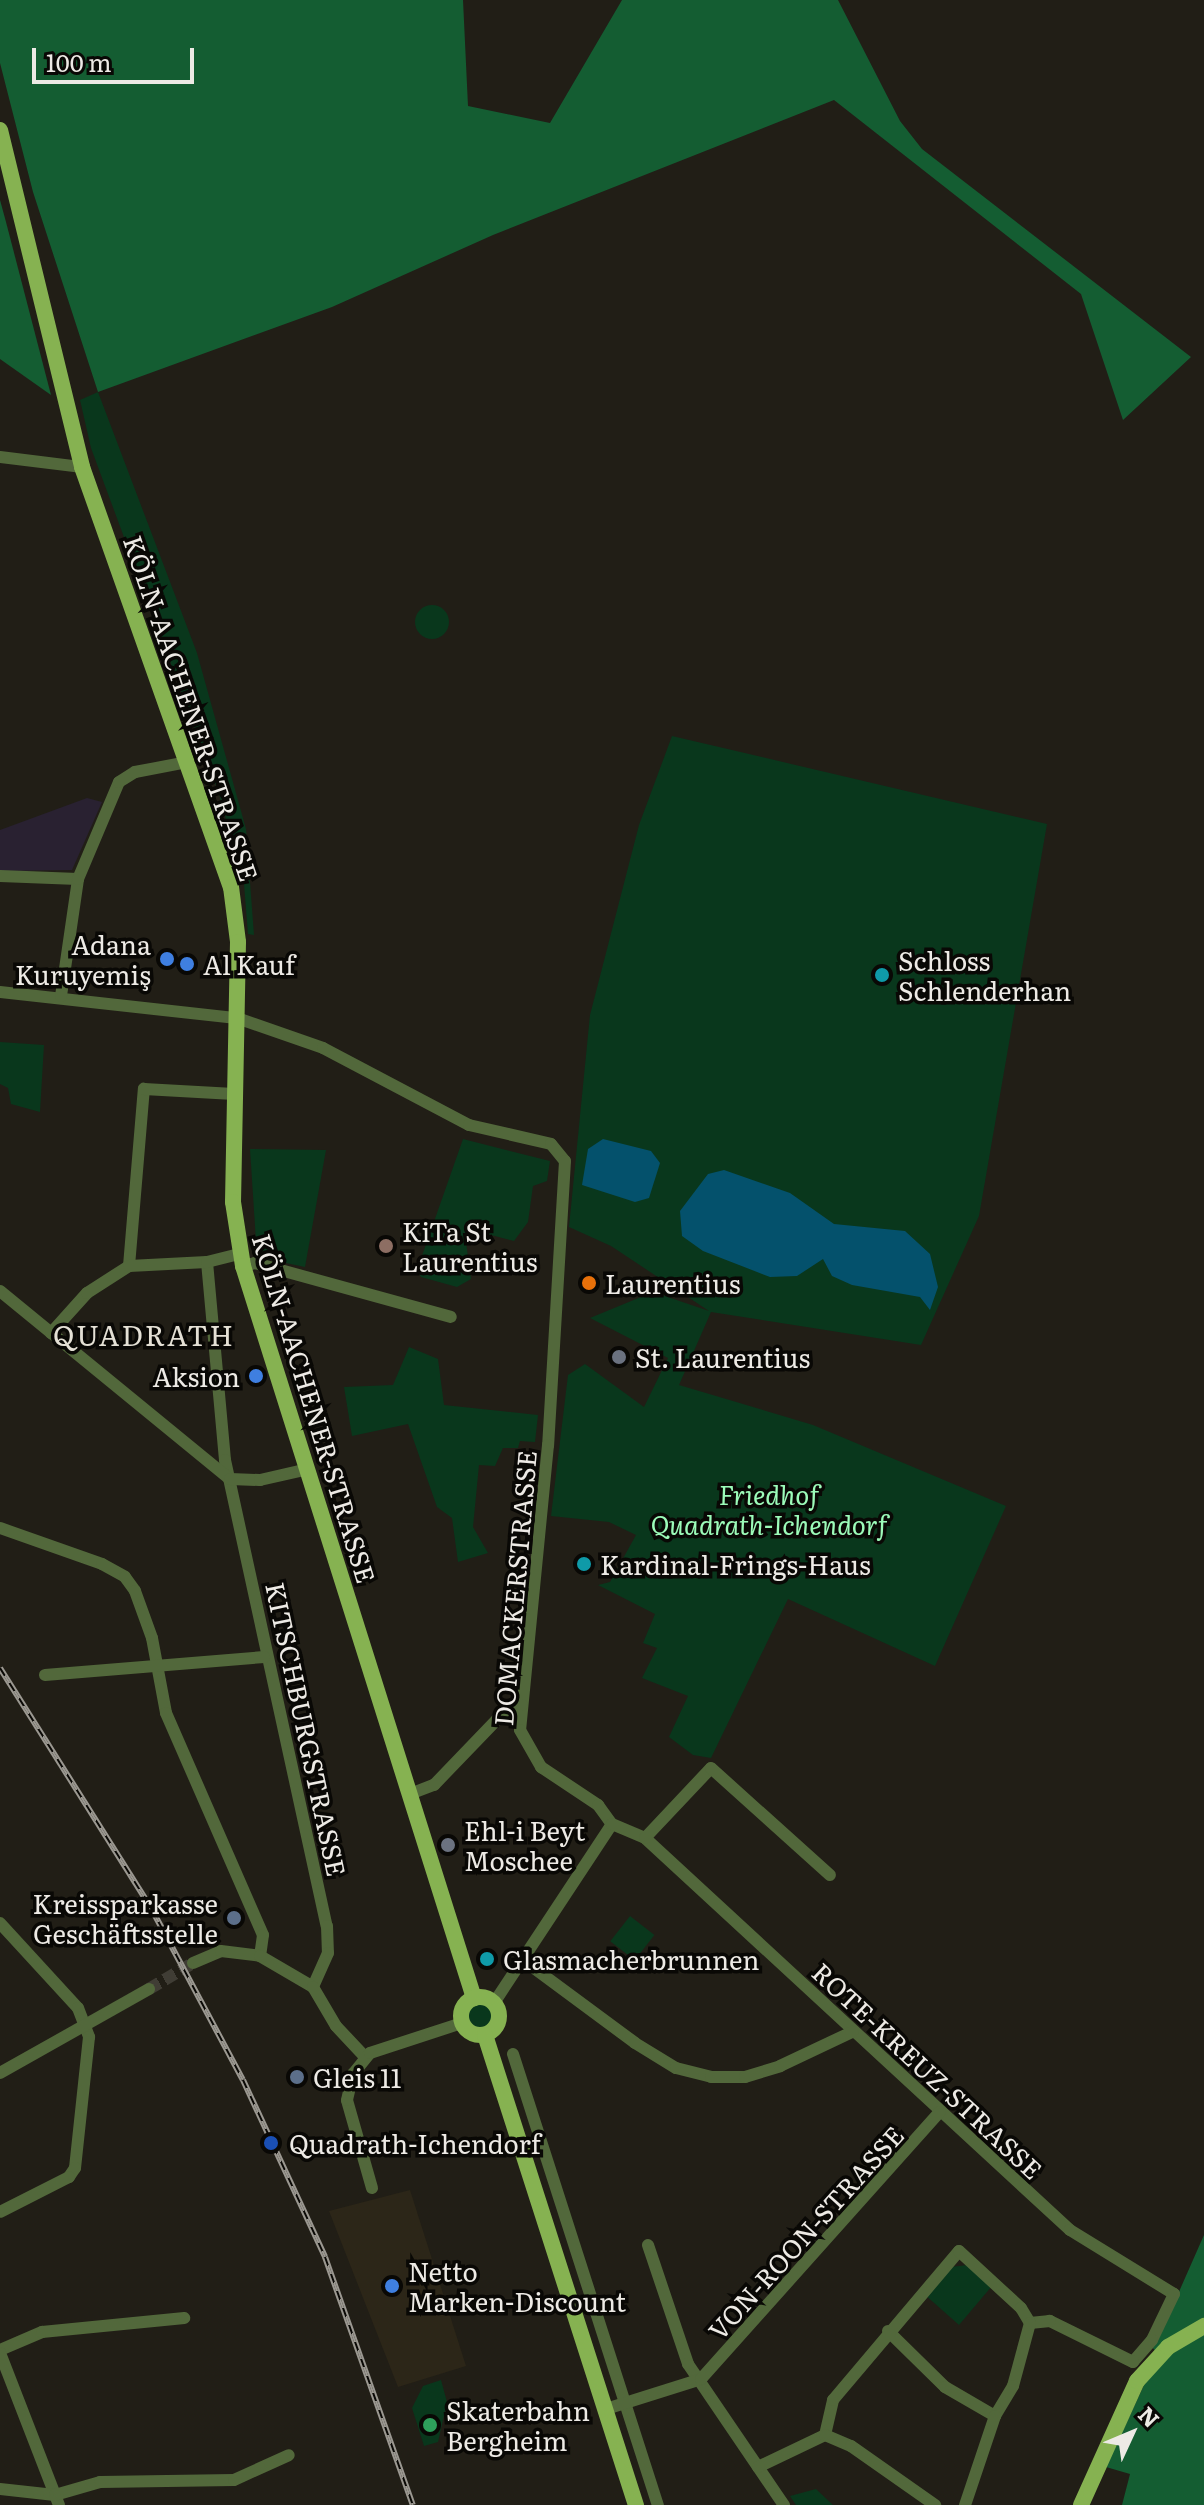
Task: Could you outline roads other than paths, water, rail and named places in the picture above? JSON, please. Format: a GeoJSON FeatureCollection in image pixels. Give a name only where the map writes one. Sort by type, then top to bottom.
{"type":"FeatureCollection","features":[{"type":"Feature","properties":{"kind":"main road","name":"KÖLN-AACHENER-STRASSE"},"geometry":{"type":"LineString","coordinates":[[0,130],[82,467],[231,887],[238,942],[233,1202],[241,1260],[474,1998]]}},
{"type":"Feature","properties":{"kind":"main road"},"geometry":{"type":"LineString","coordinates":[[474,1998],[494,2003],[498,2024],[485,2035],[474,2034],[462,2023],[464,2006],[474,1998]]}},
{"type":"Feature","properties":{"kind":"main road"},"geometry":{"type":"LineString","coordinates":[[485,2035],[636,2505]]}},
{"type":"Feature","properties":{"kind":"main road"},"geometry":{"type":"LineString","coordinates":[[1081,2505],[1137,2381],[1160,2353],[1204,2326]]}},
{"type":"Feature","properties":{"kind":"street"},"geometry":{"type":"LineString","coordinates":[[0,457],[82,467]]}},
{"type":"Feature","properties":{"kind":"street"},"geometry":{"type":"LineString","coordinates":[[61,996],[78,879],[119,782],[135,772],[188,762]]}},
{"type":"Feature","properties":{"kind":"street"},"geometry":{"type":"LineString","coordinates":[[0,876],[78,879]]}},
{"type":"Feature","properties":{"kind":"street"},"geometry":{"type":"LineString","coordinates":[[0,992],[61,996],[237,1018]]}},
{"type":"Feature","properties":{"kind":"street","name":"DOMACKERSTRASSE"},"geometry":{"type":"LineString","coordinates":[[237,1018],[323,1048],[469,1125],[558,1150],[565,1161],[548,1445],[522,1705],[522,1738],[535,1761],[598,1805],[612,1824]]}},
{"type":"Feature","properties":{"kind":"street"},"geometry":{"type":"LineString","coordinates":[[129,1266],[144,1089],[234,1094]]}},
{"type":"Feature","properties":{"kind":"street"},"geometry":{"type":"LineString","coordinates":[[51,1333],[87,1293],[129,1266],[241,1260],[451,1317]]}},
{"type":"Feature","properties":{"kind":"street","name":"KITSCHBURGSTRASSE"},"geometry":{"type":"LineString","coordinates":[[207,1262],[230,1479],[264,1657],[327,1926],[328,1953],[313,1987]]}},
{"type":"Feature","properties":{"kind":"street"},"geometry":{"type":"LineString","coordinates":[[1,1296],[230,1479],[260,1480],[308,1469]]}},
{"type":"Feature","properties":{"kind":"street"},"geometry":{"type":"LineString","coordinates":[[0,1528],[125,1577],[152,1638],[166,1713],[263,1935],[260,1956]]}},
{"type":"Feature","properties":{"kind":"street"},"geometry":{"type":"LineString","coordinates":[[45,1675],[264,1657]]}},
{"type":"Feature","properties":{"kind":"street"},"geometry":{"type":"LineString","coordinates":[[410,1794],[434,1785],[511,1705],[522,1705]]}},
{"type":"Feature","properties":{"kind":"street"},"geometry":{"type":"LineString","coordinates":[[645,1838],[711,1768],[830,1875]]}},
{"type":"Feature","properties":{"kind":"street"},"geometry":{"type":"LineString","coordinates":[[494,2003],[612,1824]]}},
{"type":"Feature","properties":{"kind":"street","name":"ROTE-KREUZ-STRASSE"},"geometry":{"type":"LineString","coordinates":[[612,1824],[645,1838],[1070,2230],[1171,2290],[1174,2299],[1133,2362],[1050,2321],[1030,2323]]}},
{"type":"Feature","properties":{"kind":"street"},"geometry":{"type":"LineString","coordinates":[[0,1923],[88,2024],[75,2168],[69,2177],[0,2212]]}},
{"type":"Feature","properties":{"kind":"street"},"geometry":{"type":"LineString","coordinates":[[193,1963],[221,1951],[260,1956],[313,1987],[336,2026],[365,2057]]}},
{"type":"Feature","properties":{"kind":"street"},"geometry":{"type":"LineString","coordinates":[[523,1960],[645,2050],[676,2068],[711,2077],[745,2077],[812,2053],[852,2032]]}},
{"type":"Feature","properties":{"kind":"street"},"geometry":{"type":"LineString","coordinates":[[0,2073],[149,1989]]}},
{"type":"Feature","properties":{"kind":"street"},"geometry":{"type":"LineString","coordinates":[[372,2188],[347,2100],[349,2081],[365,2057],[462,2023]]}},
{"type":"Feature","properties":{"kind":"street"},"geometry":{"type":"LineString","coordinates":[[513,2054],[658,2505]]}},
{"type":"Feature","properties":{"kind":"street"},"geometry":{"type":"LineString","coordinates":[[507,2102],[529,2105]]}},
{"type":"Feature","properties":{"kind":"street","name":"VON-ROON-STRASSE"},"geometry":{"type":"LineString","coordinates":[[648,2245],[688,2364],[701,2379],[940,2112]]}},
{"type":"Feature","properties":{"kind":"street"},"geometry":{"type":"LineString","coordinates":[[825,2435],[833,2400],[888,2331],[959,2251],[1021,2308],[1030,2323],[1013,2386],[995,2416],[965,2505]]}},
{"type":"Feature","properties":{"kind":"street"},"geometry":{"type":"LineString","coordinates":[[57,2500],[0,2351],[42,2332],[184,2318]]}},
{"type":"Feature","properties":{"kind":"street"},"geometry":{"type":"LineString","coordinates":[[888,2331],[945,2387],[995,2416]]}},
{"type":"Feature","properties":{"kind":"street"},"geometry":{"type":"LineString","coordinates":[[606,2409],[701,2379],[784,2505]]}},
{"type":"Feature","properties":{"kind":"street"},"geometry":{"type":"LineString","coordinates":[[758,2467],[825,2435],[851,2446],[935,2505]]}},
{"type":"Feature","properties":{"kind":"street"},"geometry":{"type":"LineString","coordinates":[[0,2489],[57,2500],[100,2482],[234,2480],[289,2455]]}},
{"type":"Feature","properties":{"kind":"water"},"geometry":{"type":"Polygon","coordinates":[[[603,1139],[651,1151],[660,1163],[649,1198],[635,1202],[582,1185],[588,1149],[603,1139]]]}},
{"type":"Feature","properties":{"kind":"water"},"geometry":{"type":"Polygon","coordinates":[[[724,1170],[790,1193],[834,1224],[905,1231],[930,1254],[938,1287],[930,1310],[920,1297],[852,1285],[832,1276],[823,1259],[797,1276],[770,1277],[703,1251],[682,1236],[680,1211],[708,1174],[724,1170]]]}},
{"type":"Feature","properties":{"kind":"tunnel"},"geometry":{"type":"LineString","coordinates":[[149,1989],[193,1963]]}},
{"type":"Feature","properties":{"kind":"railway"},"geometry":{"type":"LineString","coordinates":[[0,1668],[150,1906],[243,2080],[325,2257],[413,2505]]}},
{"type":"Feature","properties":{"kind":"place","name":"Adana Kuruyemiş"},"geometry":{"type":"Point","coordinates":[167,959]}},
{"type":"Feature","properties":{"kind":"place","name":"Al Kauf"},"geometry":{"type":"Point","coordinates":[187,964]}},
{"type":"Feature","properties":{"kind":"place","name":"Schloss Schlenderhan"},"geometry":{"type":"Point","coordinates":[882,975]}},
{"type":"Feature","properties":{"kind":"place","name":"KiTa St Laurentius"},"geometry":{"type":"Point","coordinates":[386,1246]}},
{"type":"Feature","properties":{"kind":"place","name":"Laurentius"},"geometry":{"type":"Point","coordinates":[589,1283]}},
{"type":"Feature","properties":{"kind":"place","name":"St. Laurentius"},"geometry":{"type":"Point","coordinates":[619,1357]}},
{"type":"Feature","properties":{"kind":"place","name":"Aksion"},"geometry":{"type":"Point","coordinates":[256,1376]}},
{"type":"Feature","properties":{"kind":"place","name":"Kardinal-Frings-Haus"},"geometry":{"type":"Point","coordinates":[584,1564]}},
{"type":"Feature","properties":{"kind":"place","name":"Ehl-i Beyt Moschee"},"geometry":{"type":"Point","coordinates":[448,1845]}},
{"type":"Feature","properties":{"kind":"place","name":"Kreissparkasse Geschäftsstelle"},"geometry":{"type":"Point","coordinates":[234,1918]}},
{"type":"Feature","properties":{"kind":"place","name":"Glasmacherbrunnen"},"geometry":{"type":"Point","coordinates":[487,1959]}},
{"type":"Feature","properties":{"kind":"place","name":"Gleis 11"},"geometry":{"type":"Point","coordinates":[297,2077]}},
{"type":"Feature","properties":{"kind":"place","name":"Quadrath-Ichendorf"},"geometry":{"type":"Point","coordinates":[271,2143]}},
{"type":"Feature","properties":{"kind":"place","name":"Netto Marken-Discount"},"geometry":{"type":"Point","coordinates":[392,2286]}},
{"type":"Feature","properties":{"kind":"place","name":"Skaterbahn Bergheim"},"geometry":{"type":"Point","coordinates":[430,2425]}},
{"type":"Feature","properties":{"kind":"district","name":"QUADRATH"},"geometry":{"type":"Point","coordinates":[144,1334]}},
{"type":"Feature","properties":{"kind":"park label","name":"Friedhof Quadrath-Ichendorf"},"geometry":{"type":"Point","coordinates":[769,1509]}}]}
